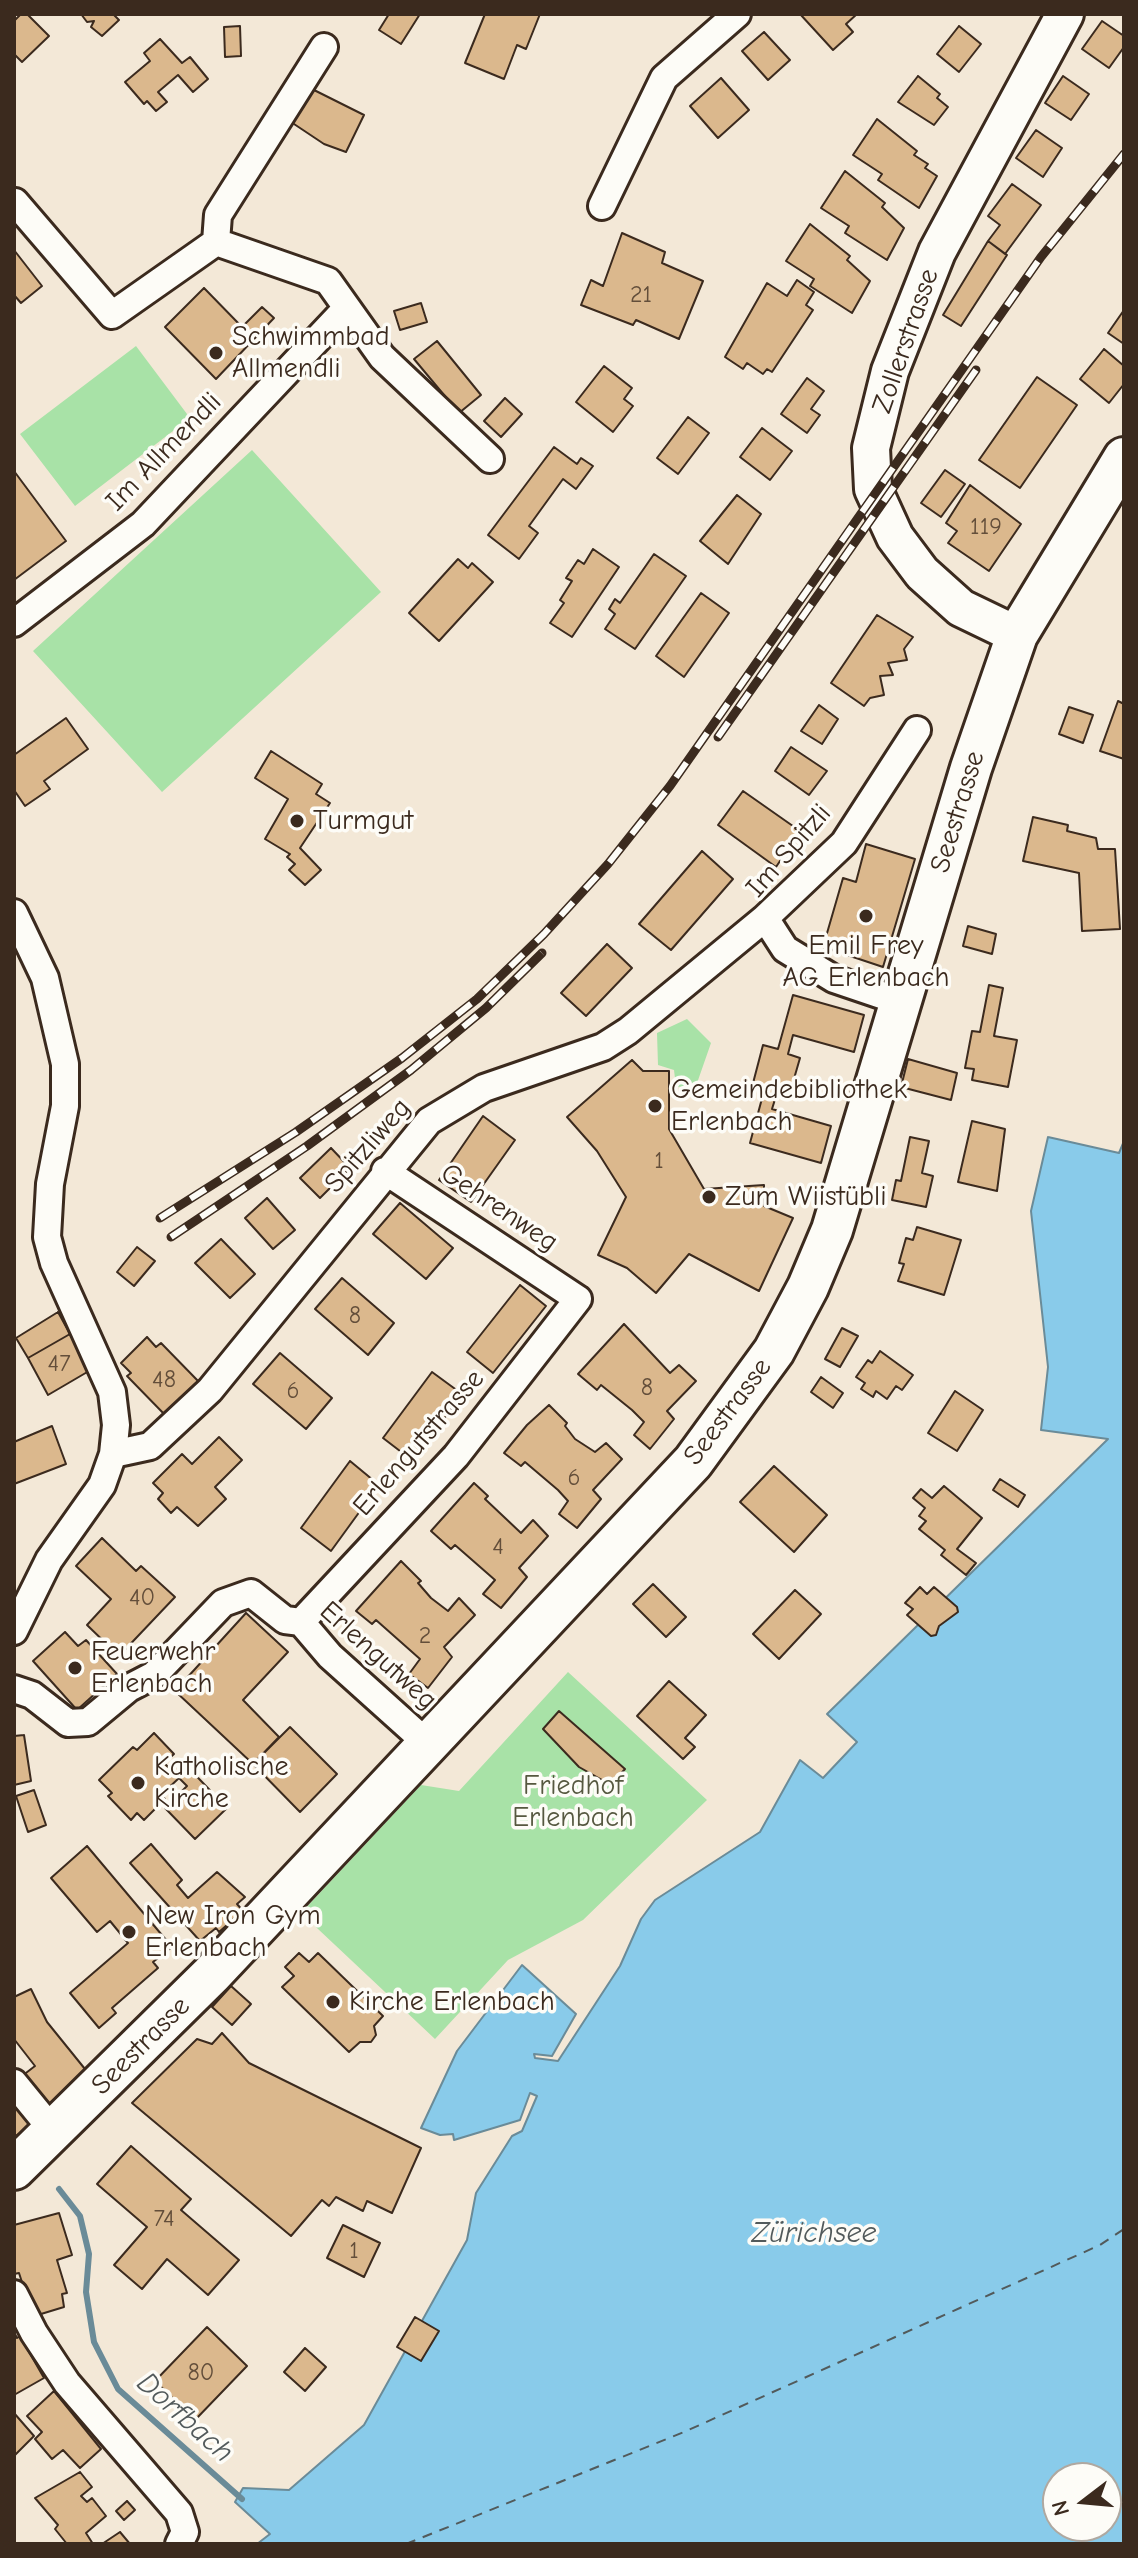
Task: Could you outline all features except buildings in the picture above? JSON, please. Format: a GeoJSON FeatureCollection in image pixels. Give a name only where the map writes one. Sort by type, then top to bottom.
{"type":"FeatureCollection","features":[{"type":"Feature","properties":{"kind":"main road","name":"Seestrasse"},"geometry":{"type":"LineString","coordinates":[[14,2169],[193,1994],[693,1462],[774,1351],[808,1287],[832,1230],[899,1001],[1017,635],[1124,458]]}},
{"type":"Feature","properties":{"kind":"street"},"geometry":{"type":"LineString","coordinates":[[602,206],[664,78],[737,14]]}},
{"type":"Feature","properties":{"kind":"street","name":"Zollerstrasse"},"geometry":{"type":"LineString","coordinates":[[1017,635],[961,608],[922,573],[895,537],[873,489],[871,448],[890,371],[937,252],[1065,14]]}},
{"type":"Feature","properties":{"kind":"street"},"geometry":{"type":"LineString","coordinates":[[216,242],[218,215],[324,47]]}},
{"type":"Feature","properties":{"kind":"street"},"geometry":{"type":"LineString","coordinates":[[15,202],[112,315],[216,242]]}},
{"type":"Feature","properties":{"kind":"street"},"geometry":{"type":"LineString","coordinates":[[216,242],[328,281],[345,310],[382,357],[490,459]]}},
{"type":"Feature","properties":{"kind":"street","name":"Im Allmendli"},"geometry":{"type":"LineString","coordinates":[[14,623],[143,524],[345,310]]}},
{"type":"Feature","properties":{"kind":"street","name":"Im Spitzli"},"geometry":{"type":"LineString","coordinates":[[899,1001],[834,979],[785,949],[765,918],[844,843],[917,730]]}},
{"type":"Feature","properties":{"kind":"street"},"geometry":{"type":"LineString","coordinates":[[14,913],[45,978],[65,1064],[65,1106],[50,1184],[47,1237],[54,1263],[112,1392],[116,1425],[113,1454],[102,1485],[49,1560],[14,1631]]}},
{"type":"Feature","properties":{"kind":"street","name":"Spitzliweg"},"geometry":{"type":"LineString","coordinates":[[113,1454],[150,1446],[210,1390],[385,1171],[429,1121],[484,1088],[603,1047],[628,1031],[765,918]]}},
{"type":"Feature","properties":{"kind":"street","name":"Gehrenweg"},"geometry":{"type":"LineString","coordinates":[[385,1171],[578,1299]]}},
{"type":"Feature","properties":{"kind":"street","name":"Erlengutstrasse"},"geometry":{"type":"LineString","coordinates":[[301,1622],[456,1456],[578,1299]]}},
{"type":"Feature","properties":{"kind":"street","name":"Erlengutweg"},"geometry":{"type":"LineString","coordinates":[[14,1689],[32,1695],[68,1723],[88,1722],[129,1688],[154,1675],[223,1603],[251,1593],[285,1620],[301,1622],[330,1656],[429,1745]]}},
{"type":"Feature","properties":{"kind":"street"},"geometry":{"type":"LineString","coordinates":[[14,2083],[54,2132]]}},
{"type":"Feature","properties":{"kind":"street"},"geometry":{"type":"LineString","coordinates":[[14,2294],[34,2333],[67,2383],[179,2513],[185,2532],[179,2544]]}},
{"type":"Feature","properties":{"kind":"green space"},"geometry":{"type":"Polygon","coordinates":[[[136,346],[190,418],[75,506],[20,434],[136,346]]]}},
{"type":"Feature","properties":{"kind":"green space"},"geometry":{"type":"Polygon","coordinates":[[[252,450],[381,592],[162,792],[33,651],[252,450]]]}},
{"type":"Feature","properties":{"kind":"green space"},"geometry":{"type":"Polygon","coordinates":[[[687,1019],[711,1043],[696,1086],[676,1087],[674,1070],[658,1065],[657,1033],[687,1019]]]}},
{"type":"Feature","properties":{"kind":"green space","name":"Friedhof Erlenbach"},"geometry":{"type":"Polygon","coordinates":[[[568,1672],[707,1800],[583,1920],[508,1960],[435,2039],[301,1913],[421,1785],[459,1791],[568,1672]]]}},
{"type":"Feature","properties":{"kind":"water","name":"Zürichsee"},"geometry":{"type":"Polygon","coordinates":[[[1048,1137],[1119,1153],[1124,1141],[1124,2544],[257,2544],[270,2534],[235,2502],[243,2488],[289,2490],[364,2425],[467,2240],[476,2193],[512,2136],[522,2131],[537,2096],[530,2093],[520,2120],[454,2140],[453,2134],[440,2135],[421,2128],[457,2051],[522,1965],[576,2014],[552,2056],[534,2054],[535,2058],[558,2061],[620,1966],[641,1919],[655,1900],[760,1832],[800,1760],[823,1778],[857,1742],[827,1714],[1108,1439],[1041,1430],[1048,1367],[1031,1211],[1048,1137]]]}},
{"type":"Feature","properties":{"kind":"waterway","name":"Dorfbach"},"geometry":{"type":"LineString","coordinates":[[59,2189],[80,2216],[89,2254],[86,2292],[94,2342],[118,2389],[242,2499]]}},
{"type":"Feature","properties":{"kind":"ferry route"},"geometry":{"type":"LineString","coordinates":[[406,2544],[684,2432],[1100,2245],[1124,2229]]}},
{"type":"Feature","properties":{"kind":"railway"},"geometry":{"type":"LineString","coordinates":[[160,1218],[296,1132],[402,1058],[477,999],[544,934],[608,864],[670,786],[1041,257],[1124,154]]}},
{"type":"Feature","properties":{"kind":"railway"},"geometry":{"type":"LineString","coordinates":[[718,737],[976,370]]}},
{"type":"Feature","properties":{"kind":"railway"},"geometry":{"type":"LineString","coordinates":[[171,1237],[307,1146],[411,1070],[486,1008],[542,953]]}},
{"type":"Feature","properties":{"kind":"place","name":"Schwimmbad Allmendli"},"geometry":{"type":"Point","coordinates":[216,353]}},
{"type":"Feature","properties":{"kind":"place","name":"Turmgut"},"geometry":{"type":"Point","coordinates":[297,821]}},
{"type":"Feature","properties":{"kind":"place","name":"Emil Frey AG Erlenbach"},"geometry":{"type":"Point","coordinates":[866,916]}},
{"type":"Feature","properties":{"kind":"place","name":"Gemeindebibliothek Erlenbach"},"geometry":{"type":"Point","coordinates":[655,1106]}},
{"type":"Feature","properties":{"kind":"place","name":"Zum Wiistübli"},"geometry":{"type":"Point","coordinates":[709,1197]}},
{"type":"Feature","properties":{"kind":"place","name":"Feuerwehr Erlenbach"},"geometry":{"type":"Point","coordinates":[75,1668]}},
{"type":"Feature","properties":{"kind":"place","name":"Katholische Kirche"},"geometry":{"type":"Point","coordinates":[138,1783]}},
{"type":"Feature","properties":{"kind":"place","name":"New Iron Gym Erlenbach"},"geometry":{"type":"Point","coordinates":[129,1932]}},
{"type":"Feature","properties":{"kind":"place","name":"Kirche Erlenbach"},"geometry":{"type":"Point","coordinates":[333,2002]}}]}
